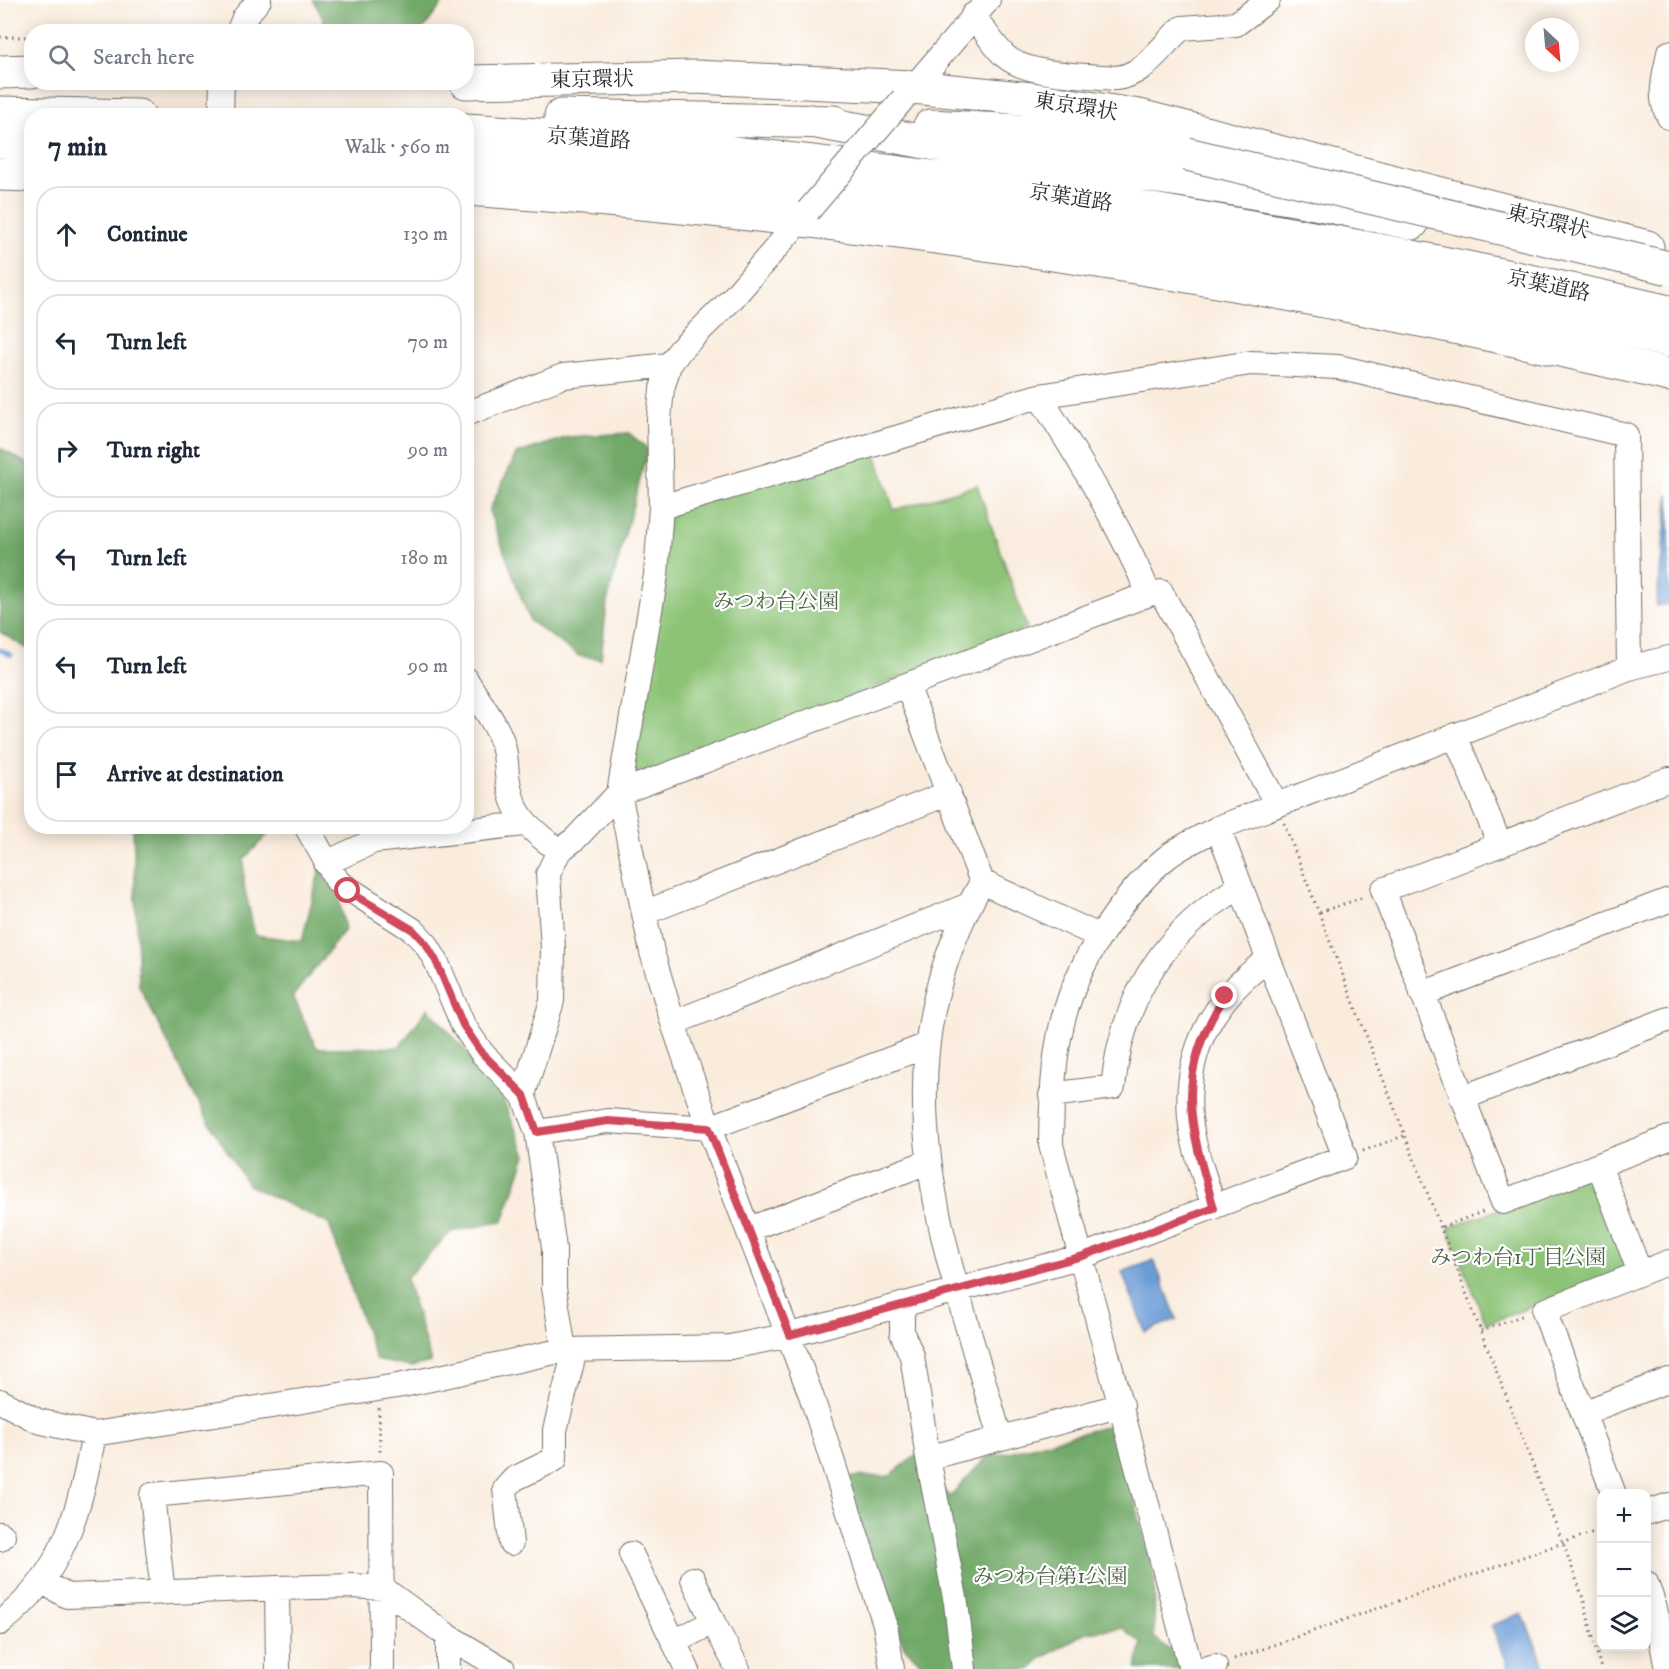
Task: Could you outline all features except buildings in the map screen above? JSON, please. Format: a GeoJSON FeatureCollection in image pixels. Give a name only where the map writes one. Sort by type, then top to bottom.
{"type":"FeatureCollection","features":[{"type":"Feature","properties":{"kind":"highway"},"geometry":{"type":"LineString","coordinates":[[0,72],[24,71]]}},
{"type":"Feature","properties":{"kind":"highway","name":"東京環状"},"geometry":{"type":"LineString","coordinates":[[474,82],[694,77],[908,93],[1032,99],[1139,116],[1669,252]]}},
{"type":"Feature","properties":{"kind":"highway"},"geometry":{"type":"LineString","coordinates":[[0,113],[24,114]]}},
{"type":"Feature","properties":{"kind":"highway"},"geometry":{"type":"LineString","coordinates":[[474,116],[811,121],[1055,133],[1187,154],[1669,268]]}},
{"type":"Feature","properties":{"kind":"highway"},"geometry":{"type":"LineString","coordinates":[[811,121],[974,151],[1186,181],[1305,201],[1424,225],[1543,254],[1669,263]]}},
{"type":"Feature","properties":{"kind":"highway","name":"京葉道路"},"geometry":{"type":"LineString","coordinates":[[474,131],[641,142],[812,160],[1068,197],[1369,262],[1669,341]]}},
{"type":"Feature","properties":{"kind":"highway"},"geometry":{"type":"LineString","coordinates":[[0,141],[24,142]]}},
{"type":"Feature","properties":{"kind":"highway","name":"京葉道路"},"geometry":{"type":"LineString","coordinates":[[474,160],[800,189],[1584,292],[1669,312]]}},
{"type":"Feature","properties":{"kind":"highway"},"geometry":{"type":"LineString","coordinates":[[0,174],[24,175]]}},
{"type":"Feature","properties":{"kind":"highway"},"geometry":{"type":"LineString","coordinates":[[474,190],[803,216],[1310,296],[1544,345],[1669,375]]}},
{"type":"Feature","properties":{"kind":"street"},"geometry":{"type":"LineString","coordinates":[[241,17],[259,0]]}},
{"type":"Feature","properties":{"kind":"street"},"geometry":{"type":"LineString","coordinates":[[892,1669],[885,1624],[790,1335],[709,1128],[673,1023],[652,952],[619,793],[656,574],[661,507],[658,419],[662,389],[669,365],[681,349],[732,300],[980,8],[1005,56],[1031,69],[1128,77],[1141,70],[1182,28],[1236,24],[1268,0]]}},
{"type":"Feature","properties":{"kind":"street"},"geometry":{"type":"LineString","coordinates":[[1669,53],[1662,91],[1664,109],[1669,117]]}},
{"type":"Feature","properties":{"kind":"street"},"geometry":{"type":"LineString","coordinates":[[221,108],[222,90]]}},
{"type":"Feature","properties":{"kind":"street"},"geometry":{"type":"LineString","coordinates":[[661,507],[1039,396],[1251,363],[1338,367],[1626,435],[1629,668]]}},
{"type":"Feature","properties":{"kind":"street"},"geometry":{"type":"LineString","coordinates":[[474,411],[563,376],[669,365]]}},
{"type":"Feature","properties":{"kind":"street"},"geometry":{"type":"LineString","coordinates":[[1039,396],[1072,446],[1132,555],[1149,594]]}},
{"type":"Feature","properties":{"kind":"street"},"geometry":{"type":"LineString","coordinates":[[524,1095],[552,1001],[553,948],[548,874],[559,851],[575,839],[619,793],[1161,591],[1276,804]]}},
{"type":"Feature","properties":{"kind":"street"},"geometry":{"type":"LineString","coordinates":[[1191,1669],[1083,1256],[1051,1145],[1052,1095],[1066,1003],[1085,958],[1134,889],[1167,857],[1218,828],[1629,668],[1669,658]]}},
{"type":"Feature","properties":{"kind":"street"},"geometry":{"type":"LineString","coordinates":[[907,684],[982,882],[1099,936]]}},
{"type":"Feature","properties":{"kind":"street"},"geometry":{"type":"LineString","coordinates":[[474,694],[499,734],[510,796],[524,824],[559,851]]}},
{"type":"Feature","properties":{"kind":"street"},"geometry":{"type":"LineString","coordinates":[[1455,735],[1500,845]]}},
{"type":"Feature","properties":{"kind":"street"},"geometry":{"type":"LineString","coordinates":[[1669,779],[1383,890],[1503,1202],[1669,1138]]}},
{"type":"Feature","properties":{"kind":"street"},"geometry":{"type":"LineString","coordinates":[[644,913],[949,793]]}},
{"type":"Feature","properties":{"kind":"street"},"geometry":{"type":"LineString","coordinates":[[474,830],[524,824]]}},
{"type":"Feature","properties":{"kind":"street"},"geometry":{"type":"LineString","coordinates":[[0,1401],[38,1421],[94,1434],[378,1389],[570,1350],[706,1349],[790,1335],[1083,1256],[1345,1157],[1218,828]]}},
{"type":"Feature","properties":{"kind":"street"},"geometry":{"type":"LineString","coordinates":[[310,834],[338,882],[348,891],[413,930],[426,944],[436,961],[463,1025],[482,1053],[524,1095],[537,1132],[554,1248],[554,1288],[570,1350],[555,1430],[555,1459],[514,1479],[505,1489],[511,1543]]}},
{"type":"Feature","properties":{"kind":"street"},"geometry":{"type":"LineString","coordinates":[[326,863],[374,841],[436,834]]}},
{"type":"Feature","properties":{"kind":"street"},"geometry":{"type":"LineString","coordinates":[[982,882],[969,904],[939,986],[926,1046],[924,1127],[941,1234],[1000,1438]]}},
{"type":"Feature","properties":{"kind":"street"},"geometry":{"type":"LineString","coordinates":[[1052,1095],[1113,1087],[1116,1056],[1124,1026],[1139,990],[1155,963],[1176,937],[1200,914],[1240,887]]}},
{"type":"Feature","properties":{"kind":"street"},"geometry":{"type":"LineString","coordinates":[[1422,994],[1669,900]]}},
{"type":"Feature","properties":{"kind":"street"},"geometry":{"type":"LineString","coordinates":[[673,1023],[969,904]]}},
{"type":"Feature","properties":{"kind":"street"},"geometry":{"type":"LineString","coordinates":[[1214,1208],[1190,1119],[1192,1070],[1210,1021],[1225,996],[1242,979],[1268,960]]}},
{"type":"Feature","properties":{"kind":"street"},"geometry":{"type":"LineString","coordinates":[[1462,1098],[1669,1019]]}},
{"type":"Feature","properties":{"kind":"street"},"geometry":{"type":"LineString","coordinates":[[537,1132],[608,1121],[709,1128],[926,1046]]}},
{"type":"Feature","properties":{"kind":"street"},"geometry":{"type":"LineString","coordinates":[[749,1229],[928,1162]]}},
{"type":"Feature","properties":{"kind":"street"},"geometry":{"type":"LineString","coordinates":[[1599,1165],[1641,1273]]}},
{"type":"Feature","properties":{"kind":"street"},"geometry":{"type":"LineString","coordinates":[[1612,1489],[1544,1311],[1669,1262]]}},
{"type":"Feature","properties":{"kind":"street"},"geometry":{"type":"LineString","coordinates":[[902,1306],[902,1333],[912,1356],[928,1458],[956,1603],[964,1669]]}},
{"type":"Feature","properties":{"kind":"street"},"geometry":{"type":"LineString","coordinates":[[1583,1413],[1669,1380]]}},
{"type":"Feature","properties":{"kind":"street"},"geometry":{"type":"LineString","coordinates":[[928,1458],[1122,1405]]}},
{"type":"Feature","properties":{"kind":"street"},"geometry":{"type":"LineString","coordinates":[[0,1623],[24,1605],[43,1582],[71,1530],[94,1434]]}},
{"type":"Feature","properties":{"kind":"street"},"geometry":{"type":"LineString","coordinates":[[163,1593],[152,1495],[381,1473],[382,1669]]}},
{"type":"Feature","properties":{"kind":"street"},"geometry":{"type":"LineString","coordinates":[[1651,1512],[1669,1505]]}},
{"type":"Feature","properties":{"kind":"street"},"geometry":{"type":"LineString","coordinates":[[0,1534],[3,1536],[0,1539]]}},
{"type":"Feature","properties":{"kind":"street"},"geometry":{"type":"LineString","coordinates":[[631,1554],[687,1669]]}},
{"type":"Feature","properties":{"kind":"street"},"geometry":{"type":"LineString","coordinates":[[693,1579],[738,1669]]}},
{"type":"Feature","properties":{"kind":"street"},"geometry":{"type":"LineString","coordinates":[[43,1582],[68,1596],[353,1586],[382,1588],[448,1636],[503,1669]]}},
{"type":"Feature","properties":{"kind":"street"},"geometry":{"type":"LineString","coordinates":[[277,1588],[278,1669]]}},
{"type":"Feature","properties":{"kind":"street"},"geometry":{"type":"LineString","coordinates":[[1651,1589],[1662,1606],[1667,1669]]}},
{"type":"Feature","properties":{"kind":"street"},"geometry":{"type":"LineString","coordinates":[[674,1642],[713,1622]]}},
{"type":"Feature","properties":{"kind":"street"},"geometry":{"type":"LineString","coordinates":[[448,1636],[448,1669]]}},
{"type":"Feature","properties":{"kind":"path"},"geometry":{"type":"LineString","coordinates":[[0,37],[24,38]]}},
{"type":"Feature","properties":{"kind":"path"},"geometry":{"type":"LineString","coordinates":[[1276,804],[1320,912],[1563,1543],[1583,1598],[1601,1669]]}},
{"type":"Feature","properties":{"kind":"path"},"geometry":{"type":"LineString","coordinates":[[1320,912],[1383,890]]}},
{"type":"Feature","properties":{"kind":"path"},"geometry":{"type":"LineString","coordinates":[[1345,1157],[1406,1135]]}},
{"type":"Feature","properties":{"kind":"path"},"geometry":{"type":"LineString","coordinates":[[1442,1227],[1503,1202]]}},
{"type":"Feature","properties":{"kind":"path"},"geometry":{"type":"LineString","coordinates":[[1481,1331],[1534,1311],[1544,1311]]}},
{"type":"Feature","properties":{"kind":"path"},"geometry":{"type":"LineString","coordinates":[[378,1389],[381,1473]]}},
{"type":"Feature","properties":{"kind":"path"},"geometry":{"type":"LineString","coordinates":[[1210,1667],[1597,1531]]}},
{"type":"Feature","properties":{"kind":"green space"},"geometry":{"type":"Polygon","coordinates":[[[313,0],[445,0],[427,24],[320,24],[324,20],[313,0]]]}},
{"type":"Feature","properties":{"kind":"green space"},"geometry":{"type":"Polygon","coordinates":[[[629,433],[648,449],[607,602],[601,659],[579,656],[530,621],[489,511],[516,454],[568,437],[629,433]]]}},
{"type":"Feature","properties":{"kind":"green space"},"geometry":{"type":"Polygon","coordinates":[[[0,448],[24,462],[24,647],[0,632],[0,448]]]}},
{"type":"Feature","properties":{"kind":"green space","name":"みつわ台公園"},"geometry":{"type":"Polygon","coordinates":[[[875,451],[894,510],[977,485],[1027,628],[629,784],[669,511],[875,451]]]}},
{"type":"Feature","properties":{"kind":"green space"},"geometry":{"type":"Polygon","coordinates":[[[133,834],[268,834],[244,859],[244,885],[255,935],[302,941],[320,868],[339,896],[345,930],[293,996],[317,1048],[399,1047],[428,1008],[498,1087],[526,1155],[503,1221],[451,1232],[406,1278],[431,1362],[411,1367],[376,1360],[329,1224],[248,1185],[204,1114],[139,986],[133,834]]]}},
{"type":"Feature","properties":{"kind":"green space","name":"みつわ台1丁目公園"},"geometry":{"type":"Polygon","coordinates":[[[1593,1174],[1629,1269],[1486,1324],[1448,1228],[1593,1174]]]}},
{"type":"Feature","properties":{"kind":"green space","name":"みつわ台第1公園"},"geometry":{"type":"Polygon","coordinates":[[[1116,1424],[1155,1580],[1154,1637],[1182,1660],[1184,1669],[1136,1669],[1142,1644],[1123,1628],[1086,1632],[1039,1660],[1032,1669],[928,1669],[904,1647],[842,1477],[889,1476],[919,1453],[949,1497],[986,1458],[1116,1424]]]}},
{"type":"Feature","properties":{"kind":"water"},"geometry":{"type":"Polygon","coordinates":[[[1669,494],[1669,604],[1656,606],[1669,494]]]}},
{"type":"Feature","properties":{"kind":"water"},"geometry":{"type":"Polygon","coordinates":[[[1154,1260],[1177,1319],[1145,1332],[1122,1272],[1154,1260]]]}},
{"type":"Feature","properties":{"kind":"water"},"geometry":{"type":"Polygon","coordinates":[[[1522,1613],[1546,1669],[1510,1669],[1491,1626],[1522,1613]]]}},
{"type":"Feature","properties":{"kind":"waterway"},"geometry":{"type":"LineString","coordinates":[[0,650],[11,655]]}},
{"type":"Feature","properties":{"kind":"route"},"geometry":{"type":"LineString","coordinates":[[348,891],[413,930],[426,944],[436,961],[463,1025],[482,1053],[524,1095],[537,1132],[608,1121],[709,1128],[790,1335],[1083,1256],[1214,1208],[1190,1119],[1190,1097],[1192,1070],[1199,1045],[1225,996]]}}]}
